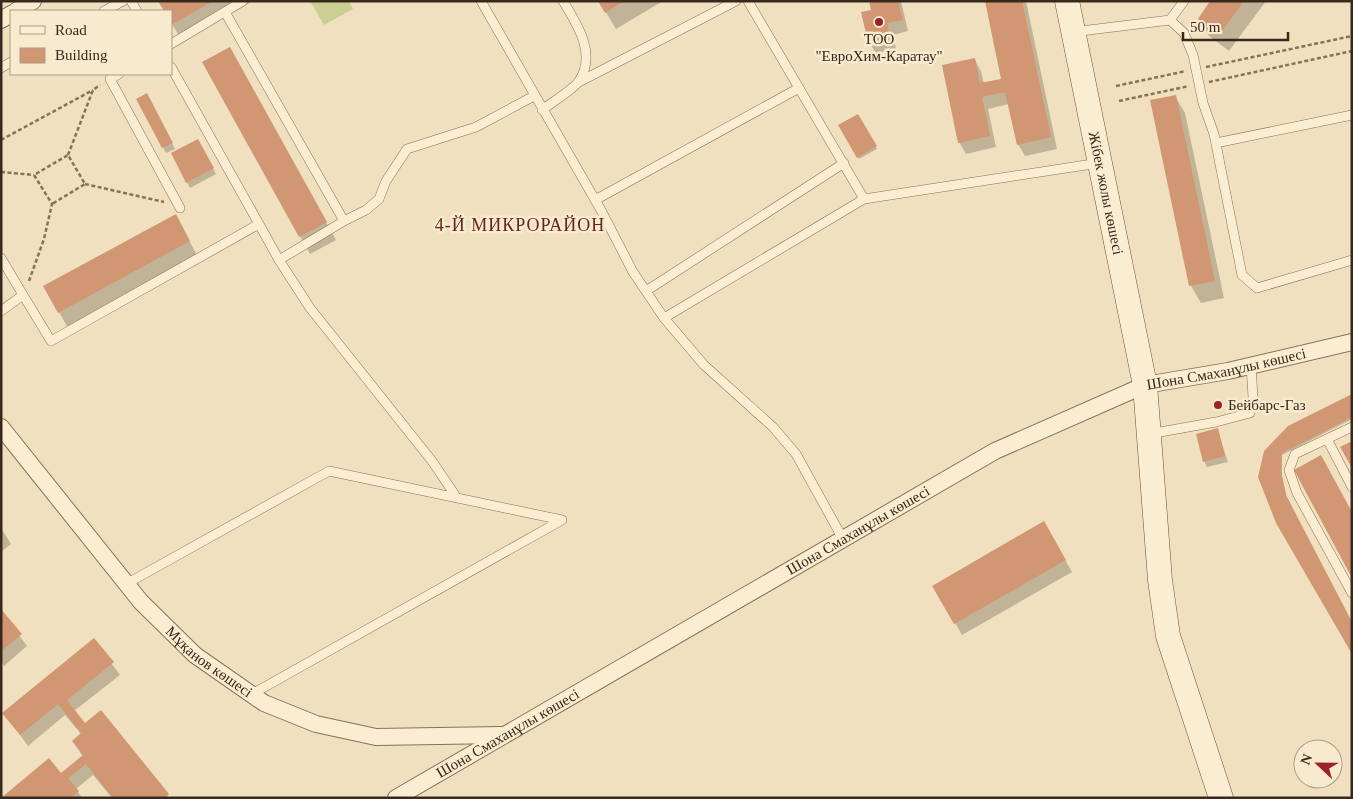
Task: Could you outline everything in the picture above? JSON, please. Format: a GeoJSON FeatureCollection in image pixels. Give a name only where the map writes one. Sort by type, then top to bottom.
{"type":"FeatureCollection","features":[{"type":"Feature","properties":{"kind":"main road","name":"Жібек жолы көшесі"},"geometry":{"type":"LineString","coordinates":[[1067,1],[1145,385],[1160,580],[1168,636],[1221,798]]}},
{"type":"Feature","properties":{"kind":"street"},"geometry":{"type":"LineString","coordinates":[[18,10],[33,1]]}},
{"type":"Feature","properties":{"kind":"street","name":"Шона Смаханұлы көшесі"},"geometry":{"type":"LineString","coordinates":[[396,798],[995,451],[1145,385],[1251,366],[1352,342]]}},
{"type":"Feature","properties":{"kind":"street","name":"Мұқанов көшесі"},"geometry":{"type":"LineString","coordinates":[[1,427],[141,602],[195,655],[252,694],[288,714],[316,724],[376,737],[504,735]]}},
{"type":"Feature","properties":{"kind":"lane"},"geometry":{"type":"LineString","coordinates":[[106,10],[122,1]]}},
{"type":"Feature","properties":{"kind":"lane"},"geometry":{"type":"LineString","coordinates":[[172,43],[243,1]]}},
{"type":"Feature","properties":{"kind":"lane"},"geometry":{"type":"LineString","coordinates":[[481,1],[595,200],[633,272],[664,318],[704,365],[773,427],[796,454],[843,539]]}},
{"type":"Feature","properties":{"kind":"lane"},"geometry":{"type":"LineString","coordinates":[[563,1],[583,34],[585,68],[579,82]]}},
{"type":"Feature","properties":{"kind":"lane"},"geometry":{"type":"LineString","coordinates":[[542,110],[579,82],[736,1]]}},
{"type":"Feature","properties":{"kind":"lane"},"geometry":{"type":"LineString","coordinates":[[748,1],[864,199]]}},
{"type":"Feature","properties":{"kind":"lane"},"geometry":{"type":"LineString","coordinates":[[1170,20],[1182,2]]}},
{"type":"Feature","properties":{"kind":"lane"},"geometry":{"type":"LineString","coordinates":[[226,12],[344,222]]}},
{"type":"Feature","properties":{"kind":"lane"},"geometry":{"type":"LineString","coordinates":[[1073,32],[1170,20],[1184,32],[1216,143],[1242,275],[1257,288],[1352,260]]}},
{"type":"Feature","properties":{"kind":"lane"},"geometry":{"type":"LineString","coordinates":[[172,69],[279,260],[310,308],[432,461],[457,498]]}},
{"type":"Feature","properties":{"kind":"lane"},"geometry":{"type":"LineString","coordinates":[[116,75],[110,79],[180,208]]}},
{"type":"Feature","properties":{"kind":"lane"},"geometry":{"type":"LineString","coordinates":[[595,200],[799,88]]}},
{"type":"Feature","properties":{"kind":"lane"},"geometry":{"type":"LineString","coordinates":[[279,260],[366,210],[379,199],[386,181],[407,149],[476,127],[534,96]]}},
{"type":"Feature","properties":{"kind":"lane"},"geometry":{"type":"LineString","coordinates":[[1216,143],[1352,115]]}},
{"type":"Feature","properties":{"kind":"lane"},"geometry":{"type":"LineString","coordinates":[[646,290],[844,163]]}},
{"type":"Feature","properties":{"kind":"lane"},"geometry":{"type":"LineString","coordinates":[[664,318],[864,199],[1099,163]]}},
{"type":"Feature","properties":{"kind":"lane"},"geometry":{"type":"LineString","coordinates":[[1,258],[51,341],[259,224]]}},
{"type":"Feature","properties":{"kind":"lane"},"geometry":{"type":"LineString","coordinates":[[1,311],[23,296]]}},
{"type":"Feature","properties":{"kind":"lane"},"geometry":{"type":"LineString","coordinates":[[1149,434],[1250,414],[1253,397],[1251,366]]}},
{"type":"Feature","properties":{"kind":"lane"},"geometry":{"type":"LineString","coordinates":[[1352,427],[1295,454],[1288,470],[1297,493],[1352,593]]}},
{"type":"Feature","properties":{"kind":"lane"},"geometry":{"type":"LineString","coordinates":[[1327,439],[1352,487]]}},
{"type":"Feature","properties":{"kind":"lane"},"geometry":{"type":"LineString","coordinates":[[126,584],[329,472],[562,520],[252,694]]}},
{"type":"Feature","properties":{"kind":"path"},"geometry":{"type":"LineString","coordinates":[[1116,86],[1352,36]]}},
{"type":"Feature","properties":{"kind":"path"},"geometry":{"type":"LineString","coordinates":[[1119,101],[1352,52]]}},
{"type":"Feature","properties":{"kind":"path"},"geometry":{"type":"LineString","coordinates":[[1,140],[110,79]]}},
{"type":"Feature","properties":{"kind":"path"},"geometry":{"type":"LineString","coordinates":[[1,172],[34,175],[68,155],[93,90]]}},
{"type":"Feature","properties":{"kind":"path"},"geometry":{"type":"LineString","coordinates":[[68,155],[85,184]]}},
{"type":"Feature","properties":{"kind":"path"},"geometry":{"type":"LineString","coordinates":[[23,296],[44,239],[52,204],[34,175]]}},
{"type":"Feature","properties":{"kind":"path"},"geometry":{"type":"LineString","coordinates":[[52,204],[85,184],[165,202],[180,208]]}},
{"type":"Feature","properties":{"kind":"green space"},"geometry":{"type":"Polygon","coordinates":[[[310,1],[349,1],[353,9],[324,25],[310,1]]]}},
{"type":"Feature","properties":{"kind":"building"},"geometry":{"type":"Polygon","coordinates":[[[158,1],[213,1],[172,24],[172,10],[163,10],[158,1]]]}},
{"type":"Feature","properties":{"kind":"building"},"geometry":{"type":"Polygon","coordinates":[[[598,1],[624,1],[605,13],[598,1]]]}},
{"type":"Feature","properties":{"kind":"building","name":"ТОО \"ЕвроХим-Каратау\""},"geometry":{"type":"Polygon","coordinates":[[[869,1],[898,1],[903,20],[887,23],[890,37],[868,42],[861,12],[871,10],[869,1]]]}},
{"type":"Feature","properties":{"kind":"building"},"geometry":{"type":"Polygon","coordinates":[[[985,1],[1022,1],[1051,137],[1017,145],[1005,92],[982,97],[990,136],[958,143],[942,65],[975,58],[980,83],[1001,79],[985,1]]]}},
{"type":"Feature","properties":{"kind":"building"},"geometry":{"type":"Polygon","coordinates":[[[1210,1],[1244,1],[1219,35],[1198,19],[1210,1]]]}},
{"type":"Feature","properties":{"kind":"building"},"geometry":{"type":"Polygon","coordinates":[[[230,47],[327,222],[299,237],[202,62],[230,47]]]}},
{"type":"Feature","properties":{"kind":"building"},"geometry":{"type":"Polygon","coordinates":[[[147,93],[173,143],[162,148],[136,99],[147,93]]]}},
{"type":"Feature","properties":{"kind":"building"},"geometry":{"type":"Polygon","coordinates":[[[1176,95],[1215,281],[1189,286],[1150,100],[1176,95]]]}},
{"type":"Feature","properties":{"kind":"building"},"geometry":{"type":"Polygon","coordinates":[[[858,114],[877,146],[857,158],[838,125],[858,114]]]}},
{"type":"Feature","properties":{"kind":"building"},"geometry":{"type":"Polygon","coordinates":[[[198,139],[214,168],[186,183],[171,153],[198,139]]]}},
{"type":"Feature","properties":{"kind":"building"},"geometry":{"type":"Polygon","coordinates":[[[176,214],[190,241],[58,313],[43,286],[176,214]]]}},
{"type":"Feature","properties":{"kind":"building"},"geometry":{"type":"Polygon","coordinates":[[[1352,394],[1352,417],[1282,453],[1281,472],[1286,495],[1352,622],[1352,654],[1276,523],[1258,477],[1264,451],[1288,426],[1352,394]]]}},
{"type":"Feature","properties":{"kind":"building"},"geometry":{"type":"Polygon","coordinates":[[[1218,428],[1225,456],[1203,462],[1196,434],[1218,428]]]}},
{"type":"Feature","properties":{"kind":"building"},"geometry":{"type":"Polygon","coordinates":[[[1352,441],[1352,468],[1340,447],[1352,441]]]}},
{"type":"Feature","properties":{"kind":"building"},"geometry":{"type":"Polygon","coordinates":[[[1321,455],[1352,512],[1352,578],[1294,470],[1321,455]]]}},
{"type":"Feature","properties":{"kind":"building"},"geometry":{"type":"Polygon","coordinates":[[[1044,521],[1066,560],[954,624],[932,586],[1044,521]]]}},
{"type":"Feature","properties":{"kind":"building"},"geometry":{"type":"Polygon","coordinates":[[[1,609],[22,634],[1,651],[1,609]]]}},
{"type":"Feature","properties":{"kind":"building"},"geometry":{"type":"Polygon","coordinates":[[[94,638],[114,662],[67,700],[85,723],[101,710],[169,794],[165,798],[113,798],[86,764],[68,778],[79,791],[70,798],[1,798],[49,758],[61,773],[83,755],[72,741],[81,733],[58,704],[20,735],[2,713],[94,638]]]}},
{"type":"Feature","properties":{"kind":"place","name":"ТОО \"ЕвроХим-Каратау\""},"geometry":{"type":"Point","coordinates":[879,22]}},
{"type":"Feature","properties":{"kind":"place","name":"Бейбарс-Газ"},"geometry":{"type":"Point","coordinates":[1218,405]}},
{"type":"Feature","properties":{"kind":"district","name":"4-Й МИКРОРАЙОН"},"geometry":{"type":"Point","coordinates":[520,225]}}]}
